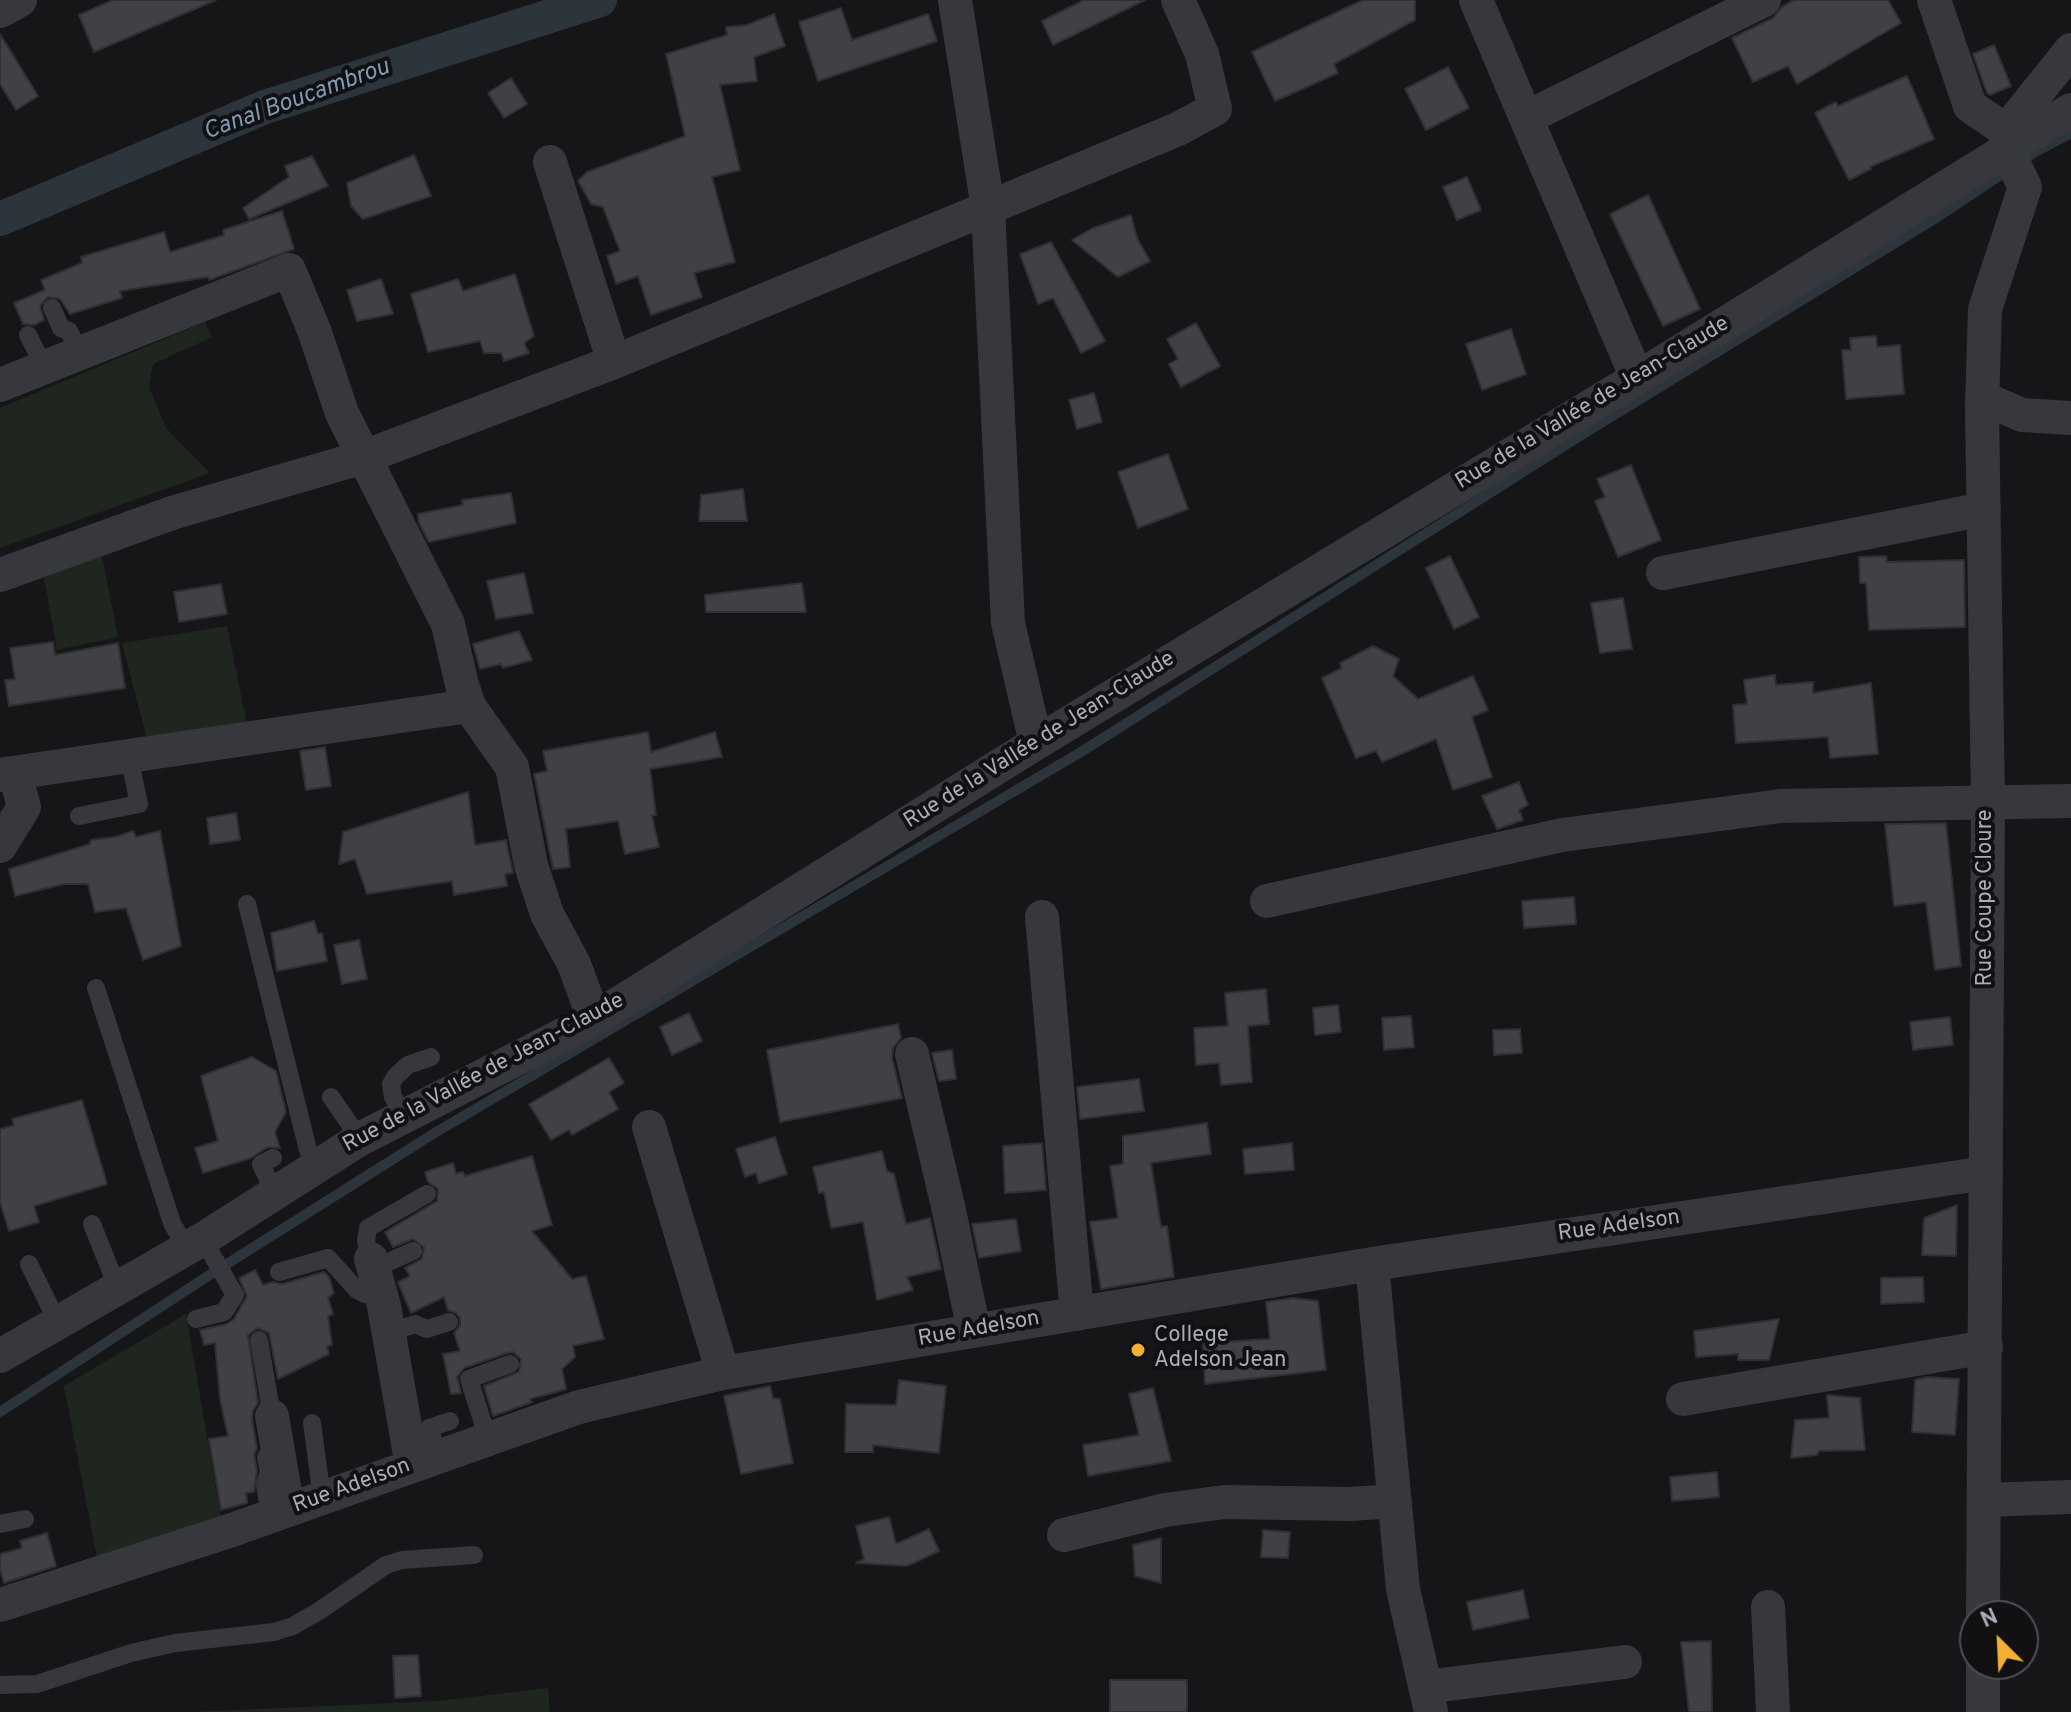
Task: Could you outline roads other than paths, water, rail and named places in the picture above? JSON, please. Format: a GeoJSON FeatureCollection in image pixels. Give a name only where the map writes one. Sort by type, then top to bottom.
{"type":"FeatureCollection","features":[{"type":"Feature","properties":{"kind":"street"},"geometry":{"type":"LineString","coordinates":[[0,11],[20,0]]}},
{"type":"Feature","properties":{"kind":"street"},"geometry":{"type":"LineString","coordinates":[[955,0],[988,208],[1008,623],[1036,743]]}},
{"type":"Feature","properties":{"kind":"street"},"geometry":{"type":"LineString","coordinates":[[0,575],[172,513],[364,457],[614,362],[1178,129],[1215,109],[1202,54],[1178,0]]}},
{"type":"Feature","properties":{"kind":"street"},"geometry":{"type":"LineString","coordinates":[[1476,0],[1637,378]]}},
{"type":"Feature","properties":{"kind":"street"},"geometry":{"type":"LineString","coordinates":[[1526,118],[1764,0]]}},
{"type":"Feature","properties":{"kind":"street"},"geometry":{"type":"LineString","coordinates":[[1934,0],[1970,106],[2011,144],[2071,50]]}},
{"type":"Feature","properties":{"kind":"street","name":"Rue de la Vallée de Jean-Claude"},"geometry":{"type":"LineString","coordinates":[[0,1356],[200,1247],[274,1192],[360,1139],[594,1019],[1036,743],[2071,110]]}},
{"type":"Feature","properties":{"kind":"street","name":"Rue Coupe Cloure"},"geometry":{"type":"LineString","coordinates":[[1983,1600],[1988,803],[1983,398],[1985,309],[2025,187],[2011,144]]}},
{"type":"Feature","properties":{"kind":"street"},"geometry":{"type":"LineString","coordinates":[[550,162],[614,362]]}},
{"type":"Feature","properties":{"kind":"street"},"geometry":{"type":"LineString","coordinates":[[0,385],[45,368],[78,336],[289,270],[314,330],[342,413],[448,624],[469,706],[512,767],[531,865],[547,914],[574,964],[594,1019]]}},
{"type":"Feature","properties":{"kind":"street"},"geometry":{"type":"LineString","coordinates":[[1983,398],[2022,415],[2071,418]]}},
{"type":"Feature","properties":{"kind":"street"},"geometry":{"type":"LineString","coordinates":[[1663,573],[1984,509]]}},
{"type":"Feature","properties":{"kind":"street"},"geometry":{"type":"LineString","coordinates":[[0,846],[24,807],[8,774],[469,706]]}},
{"type":"Feature","properties":{"kind":"street"},"geometry":{"type":"LineString","coordinates":[[1267,901],[1562,835],[1781,806],[2071,801]]}},
{"type":"Feature","properties":{"kind":"street"},"geometry":{"type":"LineString","coordinates":[[1042,917],[1077,1314]]}},
{"type":"Feature","properties":{"kind":"street"},"geometry":{"type":"LineString","coordinates":[[912,1054],[974,1331]]}},
{"type":"Feature","properties":{"kind":"street"},"geometry":{"type":"LineString","coordinates":[[649,1127],[723,1373]]}},
{"type":"Feature","properties":{"kind":"street","name":"Rue Adelson"},"geometry":{"type":"LineString","coordinates":[[0,1605],[279,1513],[579,1407],[723,1373],[1372,1264],[1986,1173]]}},
{"type":"Feature","properties":{"kind":"street"},"geometry":{"type":"LineString","coordinates":[[1372,1264],[1403,1589],[1428,1699],[1625,1662]]}},
{"type":"Feature","properties":{"kind":"street"},"geometry":{"type":"LineString","coordinates":[[375,1273],[426,1461]]}},
{"type":"Feature","properties":{"kind":"street"},"geometry":{"type":"LineString","coordinates":[[1683,1399],[1986,1347]]}},
{"type":"Feature","properties":{"kind":"street"},"geometry":{"type":"LineString","coordinates":[[267,1424],[279,1513]]}},
{"type":"Feature","properties":{"kind":"street"},"geometry":{"type":"LineString","coordinates":[[1984,1500],[2071,1497]]}},
{"type":"Feature","properties":{"kind":"street"},"geometry":{"type":"LineString","coordinates":[[1064,1535],[1165,1510],[1224,1502],[1350,1504],[1395,1501]]}},
{"type":"Feature","properties":{"kind":"street"},"geometry":{"type":"LineString","coordinates":[[1768,1607],[1773,1712]]}},
{"type":"Feature","properties":{"kind":"street"},"geometry":{"type":"LineString","coordinates":[[1983,1680],[1983,1712]]}},
{"type":"Feature","properties":{"kind":"lane"},"geometry":{"type":"LineString","coordinates":[[52,308],[61,328],[78,336]]}},
{"type":"Feature","properties":{"kind":"lane"},"geometry":{"type":"LineString","coordinates":[[28,335],[45,368]]}},
{"type":"Feature","properties":{"kind":"lane"},"geometry":{"type":"LineString","coordinates":[[79,816],[139,804],[129,757]]}},
{"type":"Feature","properties":{"kind":"lane"},"geometry":{"type":"LineString","coordinates":[[247,904],[308,1150],[316,1165]]}},
{"type":"Feature","properties":{"kind":"lane"},"geometry":{"type":"LineString","coordinates":[[96,988],[172,1223],[200,1247],[235,1295],[224,1312],[196,1319]]}},
{"type":"Feature","properties":{"kind":"lane"},"geometry":{"type":"LineString","coordinates":[[404,1117],[393,1097],[391,1084],[408,1065],[431,1057]]}},
{"type":"Feature","properties":{"kind":"lane"},"geometry":{"type":"LineString","coordinates":[[331,1097],[360,1139]]}},
{"type":"Feature","properties":{"kind":"lane"},"geometry":{"type":"LineString","coordinates":[[273,1158],[261,1164],[274,1192]]}},
{"type":"Feature","properties":{"kind":"lane"},"geometry":{"type":"LineString","coordinates":[[375,1273],[366,1241],[368,1228],[427,1194]]}},
{"type":"Feature","properties":{"kind":"lane"},"geometry":{"type":"LineString","coordinates":[[92,1224],[118,1289]]}},
{"type":"Feature","properties":{"kind":"lane"},"geometry":{"type":"LineString","coordinates":[[279,1272],[328,1258],[357,1290],[365,1294],[375,1273],[413,1251]]}},
{"type":"Feature","properties":{"kind":"lane"},"geometry":{"type":"LineString","coordinates":[[29,1264],[58,1323]]}},
{"type":"Feature","properties":{"kind":"lane"},"geometry":{"type":"LineString","coordinates":[[389,1333],[415,1324],[427,1329],[449,1322]]}},
{"type":"Feature","properties":{"kind":"lane"},"geometry":{"type":"LineString","coordinates":[[259,1340],[267,1424]]}},
{"type":"Feature","properties":{"kind":"lane"},"geometry":{"type":"LineString","coordinates":[[488,1439],[469,1379],[510,1364]]}},
{"type":"Feature","properties":{"kind":"lane"},"geometry":{"type":"LineString","coordinates":[[426,1461],[429,1428],[450,1421]]}},
{"type":"Feature","properties":{"kind":"lane"},"geometry":{"type":"LineString","coordinates":[[312,1423],[322,1498]]}},
{"type":"Feature","properties":{"kind":"lane"},"geometry":{"type":"LineString","coordinates":[[0,1524],[25,1519]]}},
{"type":"Feature","properties":{"kind":"lane"},"geometry":{"type":"LineString","coordinates":[[0,1685],[37,1684],[131,1653],[175,1643],[274,1632],[293,1626],[319,1611],[386,1565],[402,1560],[474,1555]]}},
{"type":"Feature","properties":{"kind":"waterway","name":"Canal Boucambrou"},"geometry":{"type":"LineString","coordinates":[[0,219],[265,107],[600,0]]}},
{"type":"Feature","properties":{"kind":"waterway"},"geometry":{"type":"LineString","coordinates":[[0,1412],[433,1134],[1081,752],[1575,439],[1936,218],[2035,152],[2071,133]]}},
{"type":"Feature","properties":{"kind":"place","name":"College Adelson Jean"},"geometry":{"type":"Point","coordinates":[1138,1350]}}]}
